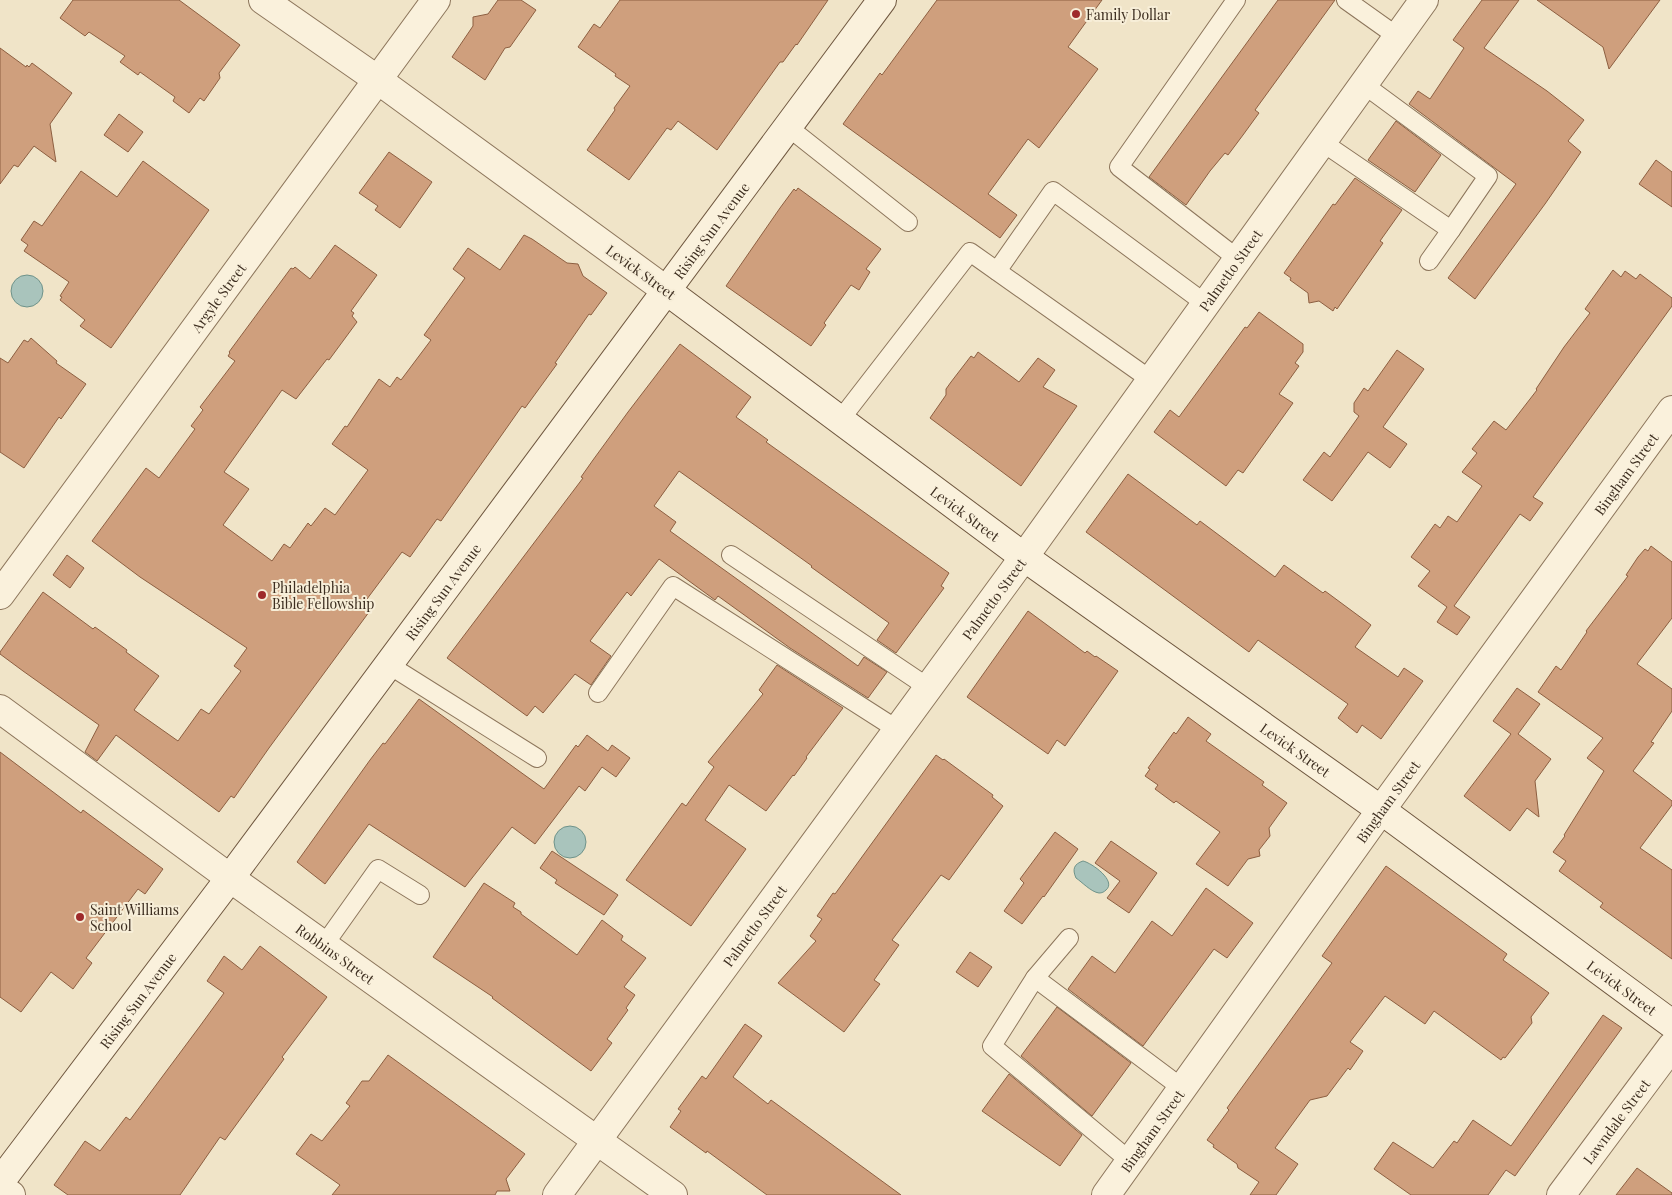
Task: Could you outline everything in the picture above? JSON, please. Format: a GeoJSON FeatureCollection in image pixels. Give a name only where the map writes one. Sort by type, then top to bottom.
{"type":"FeatureCollection","features":[{"type":"Feature","properties":{"kind":"street","name":"Levick Street"},"geometry":{"type":"LineString","coordinates":[[263,0],[378,80],[667,291],[1024,557],[1381,810],[1672,1024]]}},
{"type":"Feature","properties":{"kind":"street","name":"Argyle Street"},"geometry":{"type":"LineString","coordinates":[[0,595],[436,0]]}},
{"type":"Feature","properties":{"kind":"street","name":"Rising Sun Avenue"},"geometry":{"type":"LineString","coordinates":[[0,1182],[389,665],[882,0]]}},
{"type":"Feature","properties":{"kind":"street","name":"Palmetto Street"},"geometry":{"type":"LineString","coordinates":[[557,1195],[929,688],[1424,0]]}},
{"type":"Feature","properties":{"kind":"street","name":"Bingham Street"},"geometry":{"type":"LineString","coordinates":[[1106,1195],[1381,810],[1672,410]]}},
{"type":"Feature","properties":{"kind":"street","name":"Robbins Street"},"geometry":{"type":"LineString","coordinates":[[0,709],[230,878],[673,1195]]}},
{"type":"Feature","properties":{"kind":"street","name":"Lawndale Street"},"geometry":{"type":"LineString","coordinates":[[1561,1195],[1672,1046]]}},
{"type":"Feature","properties":{"kind":"street"},"geometry":{"type":"LineString","coordinates":[[0,1187],[11,1195]]}},
{"type":"Feature","properties":{"kind":"lane"},"geometry":{"type":"LineString","coordinates":[[1236,0],[1119,167],[1238,259]]}},
{"type":"Feature","properties":{"kind":"lane"},"geometry":{"type":"LineString","coordinates":[[1346,0],[1398,36]]}},
{"type":"Feature","properties":{"kind":"lane"},"geometry":{"type":"LineString","coordinates":[[1364,84],[1488,176],[1429,262]]}},
{"type":"Feature","properties":{"kind":"lane"},"geometry":{"type":"LineString","coordinates":[[788,128],[908,222]]}},
{"type":"Feature","properties":{"kind":"lane"},"geometry":{"type":"LineString","coordinates":[[1322,142],[1451,230]]}},
{"type":"Feature","properties":{"kind":"lane"},"geometry":{"type":"LineString","coordinates":[[997,271],[1053,191],[1206,304]]}},
{"type":"Feature","properties":{"kind":"lane"},"geometry":{"type":"LineString","coordinates":[[840,420],[970,252],[1151,380]]}},
{"type":"Feature","properties":{"kind":"lane"},"geometry":{"type":"LineString","coordinates":[[731,555],[929,688]]}},
{"type":"Feature","properties":{"kind":"lane"},"geometry":{"type":"LineString","coordinates":[[598,693],[673,586],[898,730]]}},
{"type":"Feature","properties":{"kind":"lane"},"geometry":{"type":"LineString","coordinates":[[389,665],[538,758]]}},
{"type":"Feature","properties":{"kind":"lane"},"geometry":{"type":"LineString","coordinates":[[324,945],[378,869],[420,895]]}},
{"type":"Feature","properties":{"kind":"lane"},"geometry":{"type":"LineString","coordinates":[[1069,938],[1035,978],[992,1046],[1130,1161]]}},
{"type":"Feature","properties":{"kind":"lane"},"geometry":{"type":"LineString","coordinates":[[1035,978],[1182,1088]]}},
{"type":"Feature","properties":{"kind":"water"},"geometry":{"type":"Polygon","coordinates":[[[27,275],[38,280],[43,291],[38,302],[27,307],[16,302],[11,291],[16,280],[27,275]]]}},
{"type":"Feature","properties":{"kind":"water"},"geometry":{"type":"Polygon","coordinates":[[[570,826],[581,831],[586,842],[581,853],[570,858],[559,853],[554,842],[559,831],[570,826]]]}},
{"type":"Feature","properties":{"kind":"water"},"geometry":{"type":"Polygon","coordinates":[[[1083,861],[1092,865],[1106,877],[1109,886],[1102,893],[1093,891],[1076,878],[1075,867],[1083,861]]]}},
{"type":"Feature","properties":{"kind":"building"},"geometry":{"type":"Polygon","coordinates":[[[73,0],[179,0],[240,45],[219,73],[220,78],[204,101],[200,98],[189,113],[173,101],[175,97],[140,72],[138,75],[120,62],[125,56],[89,32],[85,36],[60,18],[73,0]]]}},
{"type":"Feature","properties":{"kind":"building"},"geometry":{"type":"Polygon","coordinates":[[[498,0],[521,0],[536,10],[510,47],[505,48],[485,80],[452,57],[473,26],[473,17],[488,14],[498,0]]]}},
{"type":"Feature","properties":{"kind":"building"},"geometry":{"type":"Polygon","coordinates":[[[620,0],[828,0],[797,45],[783,62],[780,62],[717,150],[678,121],[671,130],[667,128],[629,180],[587,150],[630,86],[578,47],[594,24],[600,28],[620,0]]]}},
{"type":"Feature","properties":{"kind":"building"},"geometry":{"type":"Polygon","coordinates":[[[937,0],[1102,0],[1068,47],[1098,69],[1039,148],[1028,139],[988,194],[1017,215],[1000,238],[843,124],[937,0]]]}},
{"type":"Feature","properties":{"kind":"building"},"geometry":{"type":"Polygon","coordinates":[[[1278,0],[1335,0],[1255,110],[1259,113],[1228,155],[1225,153],[1210,171],[1186,205],[1149,177],[1278,0]]]}},
{"type":"Feature","properties":{"kind":"building"},"geometry":{"type":"Polygon","coordinates":[[[1482,0],[1519,0],[1484,48],[1547,91],[1584,120],[1568,141],[1581,152],[1475,299],[1448,278],[1516,184],[1409,104],[1418,91],[1430,99],[1464,48],[1453,40],[1482,0]]]}},
{"type":"Feature","properties":{"kind":"building"},"geometry":{"type":"Polygon","coordinates":[[[1537,0],[1660,0],[1609,69],[1603,47],[1537,0]]]}},
{"type":"Feature","properties":{"kind":"building"},"geometry":{"type":"Polygon","coordinates":[[[0,48],[26,67],[27,65],[29,67],[32,63],[72,93],[50,124],[56,162],[34,146],[18,167],[14,165],[0,184],[0,48]]]}},
{"type":"Feature","properties":{"kind":"building"},"geometry":{"type":"Polygon","coordinates":[[[119,114],[143,132],[128,152],[104,135],[119,114]]]}},
{"type":"Feature","properties":{"kind":"building"},"geometry":{"type":"Polygon","coordinates":[[[1396,121],[1441,155],[1415,192],[1368,160],[1396,121]]]}},
{"type":"Feature","properties":{"kind":"building"},"geometry":{"type":"Polygon","coordinates":[[[389,152],[432,182],[400,228],[375,210],[378,206],[359,193],[389,152]]]}},
{"type":"Feature","properties":{"kind":"building"},"geometry":{"type":"Polygon","coordinates":[[[1656,160],[1672,172],[1672,207],[1639,184],[1656,160]]]}},
{"type":"Feature","properties":{"kind":"building"},"geometry":{"type":"Polygon","coordinates":[[[143,161],[209,210],[111,348],[80,326],[85,320],[60,300],[62,297],[60,296],[69,282],[24,251],[28,245],[21,240],[34,221],[42,226],[81,171],[117,197],[143,161]]]}},
{"type":"Feature","properties":{"kind":"building"},"geometry":{"type":"Polygon","coordinates":[[[1355,178],[1402,210],[1380,241],[1383,243],[1337,309],[1335,307],[1333,311],[1319,301],[1309,303],[1308,293],[1290,280],[1291,278],[1284,273],[1333,204],[1335,205],[1355,178]]]}},
{"type":"Feature","properties":{"kind":"building"},"geometry":{"type":"Polygon","coordinates":[[[798,188],[881,249],[866,269],[870,272],[859,290],[851,285],[824,323],[826,325],[811,346],[726,286],[780,208],[794,189],[796,191],[798,188]]]}},
{"type":"Feature","properties":{"kind":"building"},"geometry":{"type":"Polygon","coordinates":[[[524,235],[567,263],[578,264],[583,276],[607,293],[591,315],[589,314],[555,363],[557,364],[525,408],[522,406],[441,521],[437,519],[410,557],[402,552],[364,603],[372,608],[234,798],[231,796],[219,812],[116,735],[97,761],[85,752],[99,725],[23,671],[0,654],[0,652],[43,592],[93,629],[95,627],[127,650],[126,652],[159,676],[134,710],[178,741],[201,709],[209,714],[241,671],[234,666],[247,648],[140,577],[92,541],[146,468],[159,478],[195,429],[191,426],[203,410],[200,407],[235,361],[228,356],[229,352],[291,268],[295,267],[310,279],[335,245],[377,275],[351,311],[354,313],[352,316],[357,322],[329,360],[327,359],[296,399],[282,390],[224,472],[249,489],[223,525],[272,561],[284,544],[290,548],[308,523],[311,526],[325,508],[335,515],[368,470],[332,444],[345,426],[347,427],[379,379],[390,387],[397,377],[401,380],[431,340],[424,335],[465,278],[453,269],[468,248],[500,270],[524,235]]]}},
{"type":"Feature","properties":{"kind":"building"},"geometry":{"type":"Polygon","coordinates":[[[1613,270],[1621,277],[1625,271],[1636,279],[1640,274],[1672,298],[1672,306],[1533,497],[1543,503],[1530,521],[1520,514],[1454,606],[1470,617],[1457,635],[1437,622],[1447,607],[1418,586],[1430,571],[1411,557],[1435,524],[1440,528],[1448,516],[1457,522],[1482,486],[1462,472],[1477,453],[1472,449],[1494,421],[1506,430],[1537,390],[1564,347],[1590,313],[1585,309],[1613,270]]]}},
{"type":"Feature","properties":{"kind":"building"},"geometry":{"type":"Polygon","coordinates":[[[1259,312],[1303,344],[1303,352],[1295,363],[1299,366],[1279,394],[1293,403],[1243,473],[1238,470],[1226,486],[1154,432],[1170,410],[1179,417],[1245,327],[1247,328],[1259,312]]]}},
{"type":"Feature","properties":{"kind":"building"},"geometry":{"type":"Polygon","coordinates":[[[31,338],[57,361],[56,363],[86,384],[61,419],[59,417],[24,468],[0,452],[0,358],[8,363],[24,340],[28,342],[31,338]]]}},
{"type":"Feature","properties":{"kind":"building"},"geometry":{"type":"Polygon","coordinates":[[[680,344],[751,397],[736,417],[768,440],[766,442],[949,573],[941,586],[944,588],[896,653],[877,640],[889,623],[679,471],[654,506],[676,522],[670,531],[858,666],[864,657],[887,672],[868,698],[790,648],[718,596],[715,600],[659,559],[631,596],[627,592],[590,641],[611,656],[591,685],[575,674],[543,713],[535,706],[527,716],[447,658],[583,478],[581,477],[593,460],[680,344]]]}},
{"type":"Feature","properties":{"kind":"building"},"geometry":{"type":"Polygon","coordinates":[[[1397,350],[1424,369],[1383,427],[1407,444],[1390,468],[1368,452],[1332,501],[1303,480],[1324,452],[1330,457],[1359,416],[1354,412],[1354,403],[1364,388],[1368,391],[1397,350]]]}},
{"type":"Feature","properties":{"kind":"building"},"geometry":{"type":"Polygon","coordinates":[[[978,352],[1019,382],[1038,358],[1055,370],[1043,387],[1077,406],[1021,486],[930,418],[946,395],[946,389],[951,382],[971,356],[974,358],[978,352]]]}},
{"type":"Feature","properties":{"kind":"building"},"geometry":{"type":"Polygon","coordinates":[[[1128,474],[1197,525],[1200,521],[1275,577],[1284,565],[1323,593],[1325,591],[1371,625],[1355,647],[1398,677],[1404,668],[1423,681],[1381,739],[1362,725],[1357,733],[1338,718],[1348,704],[1258,640],[1249,652],[1086,532],[1128,474]]]}},
{"type":"Feature","properties":{"kind":"building"},"geometry":{"type":"Polygon","coordinates":[[[1651,546],[1672,562],[1672,618],[1637,664],[1672,689],[1672,711],[1651,742],[1654,743],[1633,771],[1672,801],[1672,805],[1640,848],[1672,870],[1672,959],[1600,907],[1603,903],[1559,871],[1566,861],[1553,852],[1565,836],[1604,771],[1587,758],[1603,738],[1538,692],[1556,666],[1561,670],[1586,631],[1628,576],[1626,575],[1638,557],[1645,549],[1648,551],[1651,546]]]}},
{"type":"Feature","properties":{"kind":"building"},"geometry":{"type":"Polygon","coordinates":[[[67,555],[84,568],[70,588],[53,575],[67,555]]]}},
{"type":"Feature","properties":{"kind":"building"},"geometry":{"type":"Polygon","coordinates":[[[1028,611],[1085,653],[1087,651],[1118,671],[1065,746],[1057,740],[1048,754],[967,697],[1028,611]]]}},
{"type":"Feature","properties":{"kind":"building"},"geometry":{"type":"Polygon","coordinates":[[[777,665],[843,708],[766,811],[729,785],[705,820],[746,849],[691,926],[626,880],[682,803],[686,806],[714,767],[708,762],[763,694],[759,690],[777,665]]]}},
{"type":"Feature","properties":{"kind":"building"},"geometry":{"type":"Polygon","coordinates":[[[1517,688],[1540,704],[1518,734],[1551,759],[1535,781],[1539,817],[1527,808],[1510,831],[1464,796],[1511,734],[1493,721],[1517,688]]]}},
{"type":"Feature","properties":{"kind":"building"},"geometry":{"type":"Polygon","coordinates":[[[419,699],[544,789],[576,745],[578,747],[587,735],[608,751],[612,745],[630,758],[616,777],[602,767],[585,791],[579,786],[535,844],[512,827],[465,887],[369,824],[325,884],[297,862],[370,760],[383,743],[385,744],[419,699]]]}},
{"type":"Feature","properties":{"kind":"building"},"geometry":{"type":"Polygon","coordinates":[[[1188,717],[1211,734],[1206,741],[1264,782],[1262,785],[1287,803],[1269,828],[1270,836],[1259,850],[1260,856],[1248,859],[1228,886],[1196,864],[1220,832],[1176,801],[1174,803],[1155,789],[1158,785],[1145,776],[1150,769],[1148,768],[1174,732],[1176,734],[1188,717]]]}},
{"type":"Feature","properties":{"kind":"building"},"geometry":{"type":"Polygon","coordinates":[[[0,752],[81,813],[83,810],[163,869],[145,894],[138,889],[86,958],[92,963],[73,989],[51,972],[21,1012],[0,997],[0,752]]]}},
{"type":"Feature","properties":{"kind":"building"},"geometry":{"type":"Polygon","coordinates":[[[936,755],[993,795],[992,797],[1003,806],[949,880],[941,875],[892,940],[899,945],[874,980],[880,984],[844,1032],[778,983],[816,941],[810,936],[822,919],[817,916],[936,755]]]}},
{"type":"Feature","properties":{"kind":"building"},"geometry":{"type":"Polygon","coordinates":[[[1055,832],[1078,849],[1022,924],[1004,911],[1024,883],[1020,879],[1055,832]]]}},
{"type":"Feature","properties":{"kind":"building"},"geometry":{"type":"Polygon","coordinates":[[[1111,841],[1157,873],[1129,913],[1107,898],[1120,881],[1095,863],[1111,841]]]}},
{"type":"Feature","properties":{"kind":"building"},"geometry":{"type":"Polygon","coordinates":[[[552,851],[618,895],[604,915],[555,883],[557,880],[540,868],[552,851]]]}},
{"type":"Feature","properties":{"kind":"building"},"geometry":{"type":"Polygon","coordinates":[[[1386,866],[1507,954],[1503,960],[1549,993],[1531,1017],[1532,1023],[1505,1058],[1503,1057],[1501,1060],[1434,1011],[1425,1024],[1385,996],[1350,1042],[1363,1051],[1350,1070],[1348,1068],[1327,1096],[1310,1100],[1275,1148],[1298,1164],[1276,1195],[1250,1195],[1259,1182],[1238,1168],[1237,1164],[1213,1147],[1214,1145],[1207,1140],[1229,1110],[1227,1108],[1332,963],[1322,956],[1386,866]]]}},
{"type":"Feature","properties":{"kind":"building"},"geometry":{"type":"Polygon","coordinates":[[[484,883],[515,903],[513,907],[521,912],[521,914],[577,955],[602,920],[623,936],[621,940],[646,958],[624,987],[635,995],[626,1008],[628,1010],[607,1039],[612,1043],[591,1071],[493,997],[433,957],[484,883]]]}},
{"type":"Feature","properties":{"kind":"building"},"geometry":{"type":"Polygon","coordinates":[[[1206,888],[1253,923],[1227,958],[1214,949],[1143,1046],[1068,989],[1092,956],[1115,973],[1152,921],[1172,936],[1206,888]]]}},
{"type":"Feature","properties":{"kind":"building"},"geometry":{"type":"Polygon","coordinates":[[[260,946],[327,997],[282,1057],[284,1059],[225,1140],[220,1137],[180,1195],[68,1195],[54,1185],[85,1141],[100,1151],[126,1117],[130,1120],[200,1026],[224,993],[207,981],[224,956],[242,970],[260,946]]]}},
{"type":"Feature","properties":{"kind":"building"},"geometry":{"type":"Polygon","coordinates":[[[970,952],[992,967],[978,987],[956,972],[970,952]]]}},
{"type":"Feature","properties":{"kind":"building"},"geometry":{"type":"Polygon","coordinates":[[[1057,1007],[1131,1063],[1092,1116],[1021,1056],[1057,1007]]]}},
{"type":"Feature","properties":{"kind":"building"},"geometry":{"type":"Polygon","coordinates":[[[1603,1015],[1622,1028],[1515,1176],[1506,1170],[1488,1195],[1411,1195],[1374,1169],[1393,1142],[1433,1168],[1454,1141],[1457,1143],[1473,1120],[1511,1146],[1603,1015]]]}},
{"type":"Feature","properties":{"kind":"building"},"geometry":{"type":"Polygon","coordinates":[[[745,1024],[762,1036],[733,1077],[768,1104],[771,1100],[901,1195],[767,1195],[707,1151],[706,1153],[670,1127],[681,1111],[678,1109],[702,1076],[706,1079],[745,1024]]]}},
{"type":"Feature","properties":{"kind":"building"},"geometry":{"type":"Polygon","coordinates":[[[388,1055],[525,1154],[506,1179],[510,1191],[497,1191],[495,1195],[332,1195],[340,1185],[296,1154],[311,1134],[322,1141],[350,1106],[346,1103],[362,1081],[369,1081],[388,1055]]]}},
{"type":"Feature","properties":{"kind":"building"},"geometry":{"type":"Polygon","coordinates":[[[1009,1074],[1082,1135],[1060,1166],[982,1111],[1009,1074]]]}},
{"type":"Feature","properties":{"kind":"building"},"geometry":{"type":"Polygon","coordinates":[[[1637,1168],[1672,1193],[1672,1195],[1616,1195],[1637,1168]]]}},
{"type":"Feature","properties":{"kind":"place","name":"Family Dollar"},"geometry":{"type":"Point","coordinates":[1076,14]}},
{"type":"Feature","properties":{"kind":"place","name":"Philadelphia Bible Fellowship"},"geometry":{"type":"Point","coordinates":[262,595]}},
{"type":"Feature","properties":{"kind":"place","name":"Saint Williams School"},"geometry":{"type":"Point","coordinates":[80,917]}}]}
